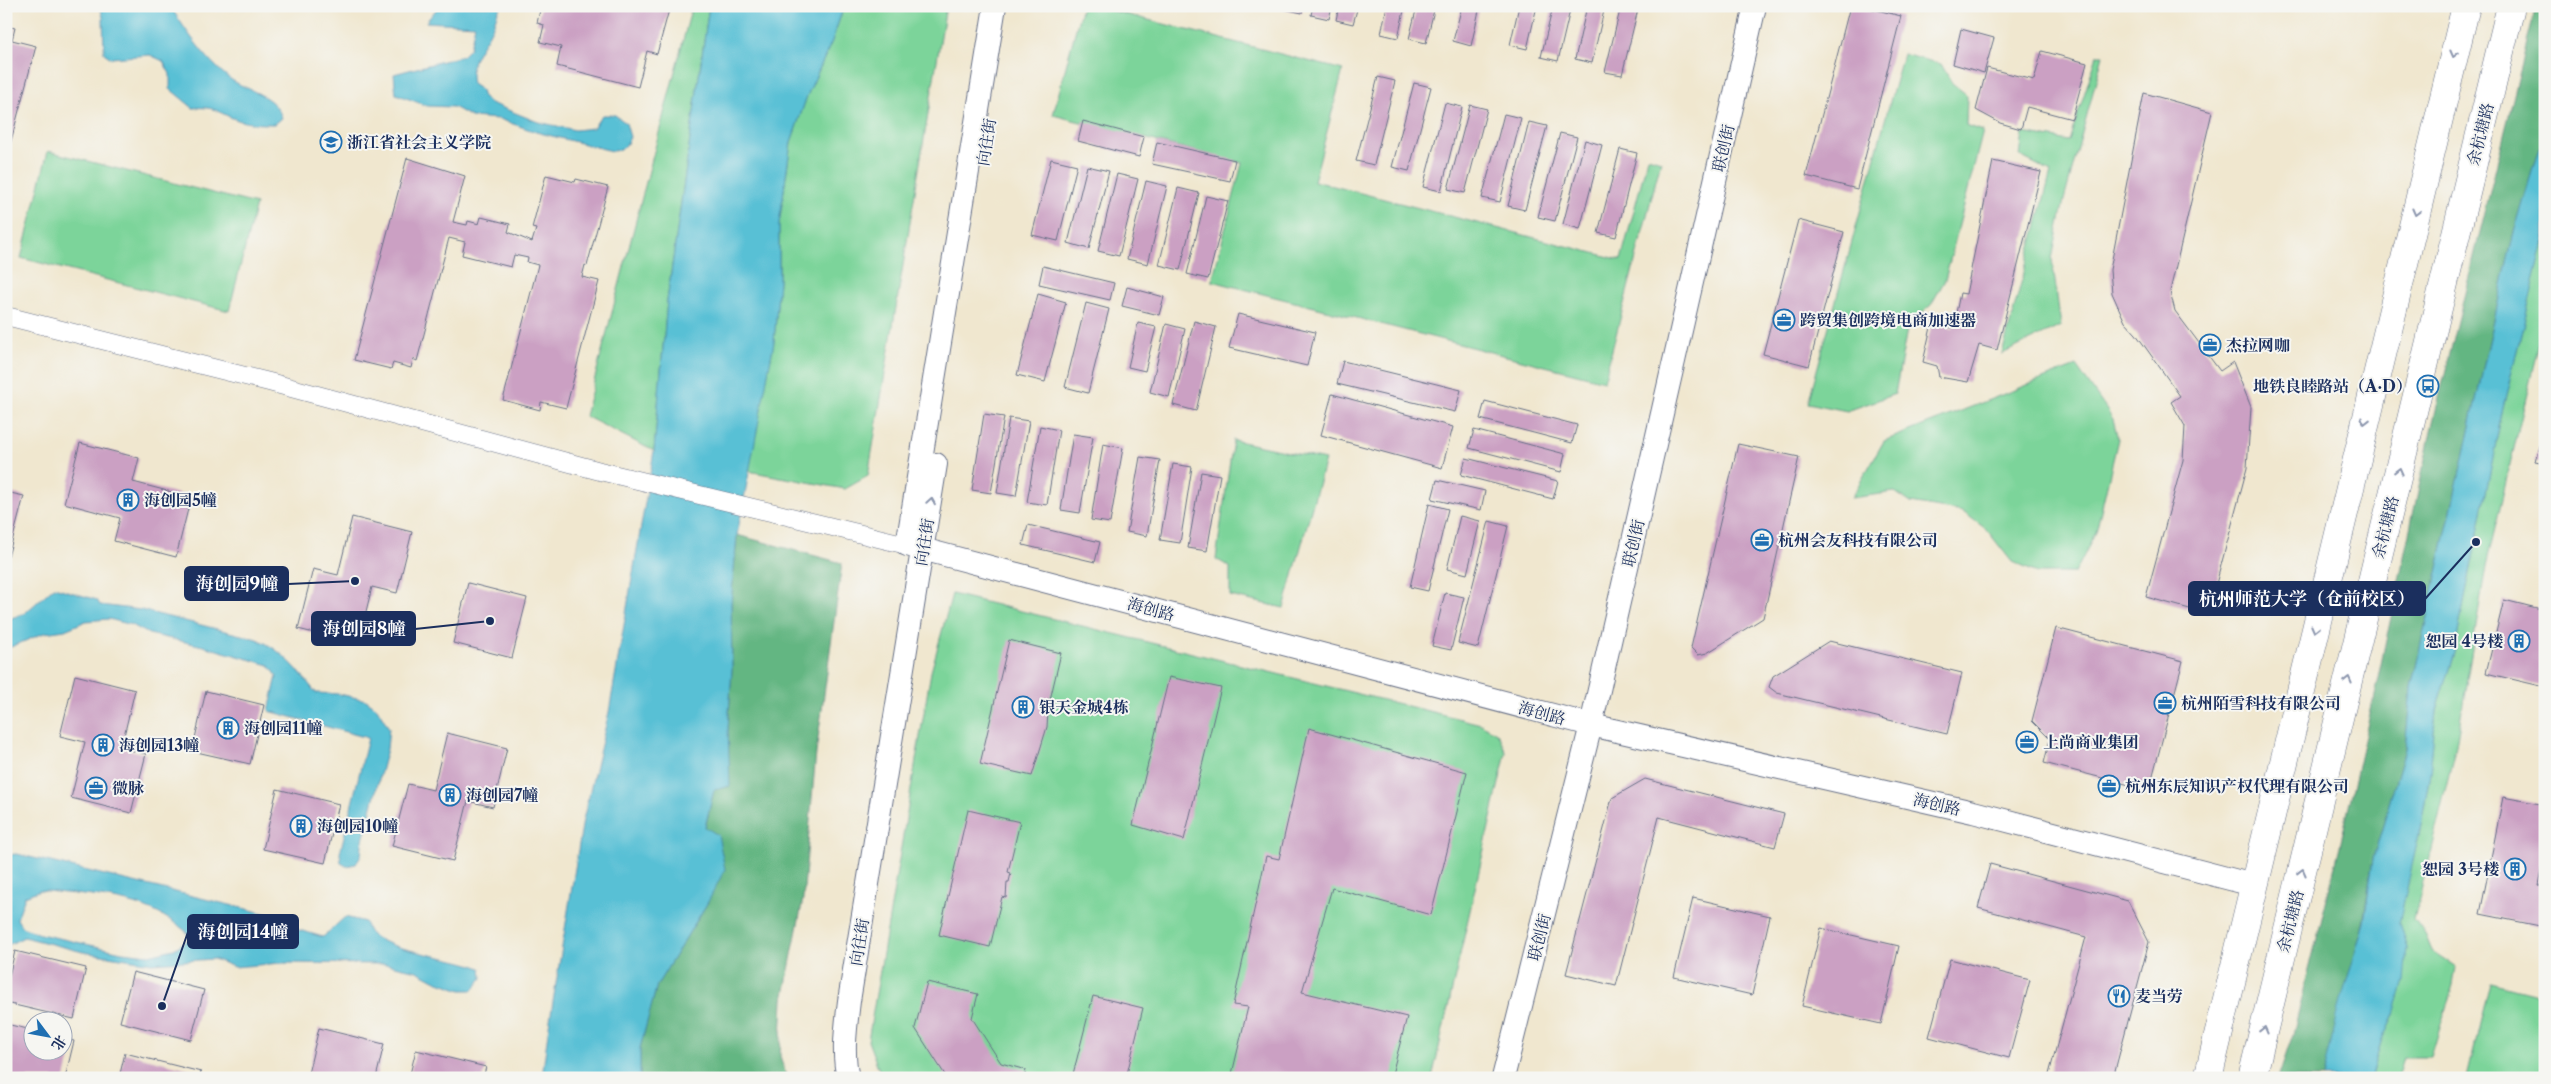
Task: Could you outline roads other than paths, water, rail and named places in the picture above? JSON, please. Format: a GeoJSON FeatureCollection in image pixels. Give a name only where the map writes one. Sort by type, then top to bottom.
{"type":"FeatureCollection","features":[{"type":"Feature","properties":{"kind":"main road"},"geometry":{"type":"LineString","coordinates":[[2208,1078],[2252,886],[2466,6]]}},
{"type":"Feature","properties":{"kind":"main road","name":"余杭塘路"},"geometry":{"type":"LineString","coordinates":[[2252,1078],[2511,6]]}},
{"type":"Feature","properties":{"kind":"street","name":"向往街"},"geometry":{"type":"LineString","coordinates":[[848,1078],[845,1066],[845,1034],[849,1001],[995,6]]}},
{"type":"Feature","properties":{"kind":"street","name":"向往街"},"geometry":{"type":"LineString","coordinates":[[916,547],[1008,6]]}},
{"type":"Feature","properties":{"kind":"street","name":"联创街"},"geometry":{"type":"LineString","coordinates":[[1503,1078],[1591,725],[1755,6]]}},
{"type":"Feature","properties":{"kind":"street","name":"海创路"},"geometry":{"type":"LineString","coordinates":[[6,316],[245,376],[600,471],[916,547],[1591,725],[1973,812],[2252,886]]}},
{"type":"Feature","properties":{"kind":"water"},"geometry":{"type":"Polygon","coordinates":[[[100,6],[170,6],[204,54],[220,71],[229,78],[267,98],[273,103],[282,118],[275,124],[255,123],[240,121],[211,109],[193,108],[170,89],[170,74],[163,61],[150,55],[111,58],[104,53],[103,17],[100,6]]]}},
{"type":"Feature","properties":{"kind":"water"},"geometry":{"type":"Polygon","coordinates":[[[439,6],[501,6],[472,68],[472,84],[481,90],[482,95],[488,102],[538,122],[575,130],[593,128],[602,115],[615,115],[626,123],[630,137],[627,144],[621,150],[612,151],[536,132],[499,119],[471,117],[453,107],[427,106],[396,94],[394,74],[462,56],[470,48],[475,25],[426,22],[439,6]]]}},
{"type":"Feature","properties":{"kind":"water"},"geometry":{"type":"Polygon","coordinates":[[[709,6],[844,6],[832,41],[807,96],[791,142],[779,224],[779,281],[774,342],[737,535],[731,604],[732,669],[728,728],[730,786],[714,790],[705,827],[718,835],[725,869],[708,902],[657,985],[640,1048],[640,1078],[542,1078],[583,820],[609,712],[654,451],[667,301],[709,6]]]}},
{"type":"Feature","properties":{"kind":"water"},"geometry":{"type":"Polygon","coordinates":[[[2545,139],[2545,237],[2503,407],[2454,653],[2436,710],[2430,773],[2420,830],[2399,923],[2407,948],[2404,981],[2394,1015],[2381,1042],[2370,1078],[2323,1078],[2340,1004],[2364,922],[2373,859],[2405,749],[2411,688],[2513,236],[2538,151],[2545,139]]]}},
{"type":"Feature","properties":{"kind":"water"},"geometry":{"type":"Polygon","coordinates":[[[54,587],[97,600],[100,605],[141,610],[257,639],[283,655],[316,693],[339,694],[366,700],[377,708],[389,728],[387,749],[362,844],[361,856],[356,864],[346,866],[341,863],[340,853],[368,738],[269,711],[277,676],[269,665],[203,646],[149,634],[132,625],[109,619],[86,621],[65,630],[44,633],[6,649],[6,620],[25,613],[54,587]]]}},
{"type":"Feature","properties":{"kind":"water"},"geometry":{"type":"Polygon","coordinates":[[[17,854],[275,916],[285,926],[323,937],[345,917],[365,922],[371,934],[382,941],[394,946],[481,968],[482,978],[473,990],[461,990],[436,981],[417,971],[386,964],[281,963],[234,967],[214,959],[152,963],[83,952],[24,937],[6,946],[6,855],[17,854]],[[40,890],[25,896],[17,919],[22,927],[40,934],[122,952],[149,955],[174,949],[188,940],[188,933],[171,920],[136,904],[99,897],[40,890]]]}},
{"type":"Feature","properties":{"kind":"place","name":"浙江省社会主义学院"},"geometry":{"type":"Point","coordinates":[331,142]}},
{"type":"Feature","properties":{"kind":"place","name":"跨贸集创跨境电商加速器"},"geometry":{"type":"Point","coordinates":[1784,320]}},
{"type":"Feature","properties":{"kind":"place","name":"杰拉网咖"},"geometry":{"type":"Point","coordinates":[2210,345]}},
{"type":"Feature","properties":{"kind":"place","name":"地铁良睦路站（A·D）"},"geometry":{"type":"Point","coordinates":[2428,386]}},
{"type":"Feature","properties":{"kind":"place","name":"海创园5幢"},"geometry":{"type":"Point","coordinates":[128,500]}},
{"type":"Feature","properties":{"kind":"place","name":"杭州会友科技有限公司"},"geometry":{"type":"Point","coordinates":[1762,540]}},
{"type":"Feature","properties":{"kind":"place","name":"杭州师范大学（仓前校区）"},"geometry":{"type":"Point","coordinates":[2476,542]}},
{"type":"Feature","properties":{"kind":"place","name":"海创园9幢"},"geometry":{"type":"Point","coordinates":[355,581]}},
{"type":"Feature","properties":{"kind":"place","name":"海创园8幢"},"geometry":{"type":"Point","coordinates":[490,621]}},
{"type":"Feature","properties":{"kind":"place","name":"恕园 4号楼"},"geometry":{"type":"Point","coordinates":[2519,641]}},
{"type":"Feature","properties":{"kind":"place","name":"杭州陌雪科技有限公司"},"geometry":{"type":"Point","coordinates":[2165,703]}},
{"type":"Feature","properties":{"kind":"place","name":"银天金城4栋"},"geometry":{"type":"Point","coordinates":[1023,707]}},
{"type":"Feature","properties":{"kind":"place","name":"海创园11幢"},"geometry":{"type":"Point","coordinates":[228,728]}},
{"type":"Feature","properties":{"kind":"place","name":"上尚商业集团"},"geometry":{"type":"Point","coordinates":[2027,742]}},
{"type":"Feature","properties":{"kind":"place","name":"海创园13幢"},"geometry":{"type":"Point","coordinates":[103,745]}},
{"type":"Feature","properties":{"kind":"place","name":"杭州东辰知识产权代理有限公司"},"geometry":{"type":"Point","coordinates":[2109,786]}},
{"type":"Feature","properties":{"kind":"place","name":"微脉"},"geometry":{"type":"Point","coordinates":[96,788]}},
{"type":"Feature","properties":{"kind":"place","name":"海创园7幢"},"geometry":{"type":"Point","coordinates":[450,795]}},
{"type":"Feature","properties":{"kind":"place","name":"海创园10幢"},"geometry":{"type":"Point","coordinates":[301,826]}},
{"type":"Feature","properties":{"kind":"place","name":"恕园 3号楼"},"geometry":{"type":"Point","coordinates":[2515,869]}},
{"type":"Feature","properties":{"kind":"place","name":"麦当劳"},"geometry":{"type":"Point","coordinates":[2119,996]}},
{"type":"Feature","properties":{"kind":"place","name":"海创园14幢"},"geometry":{"type":"Point","coordinates":[162,1006]}}]}
